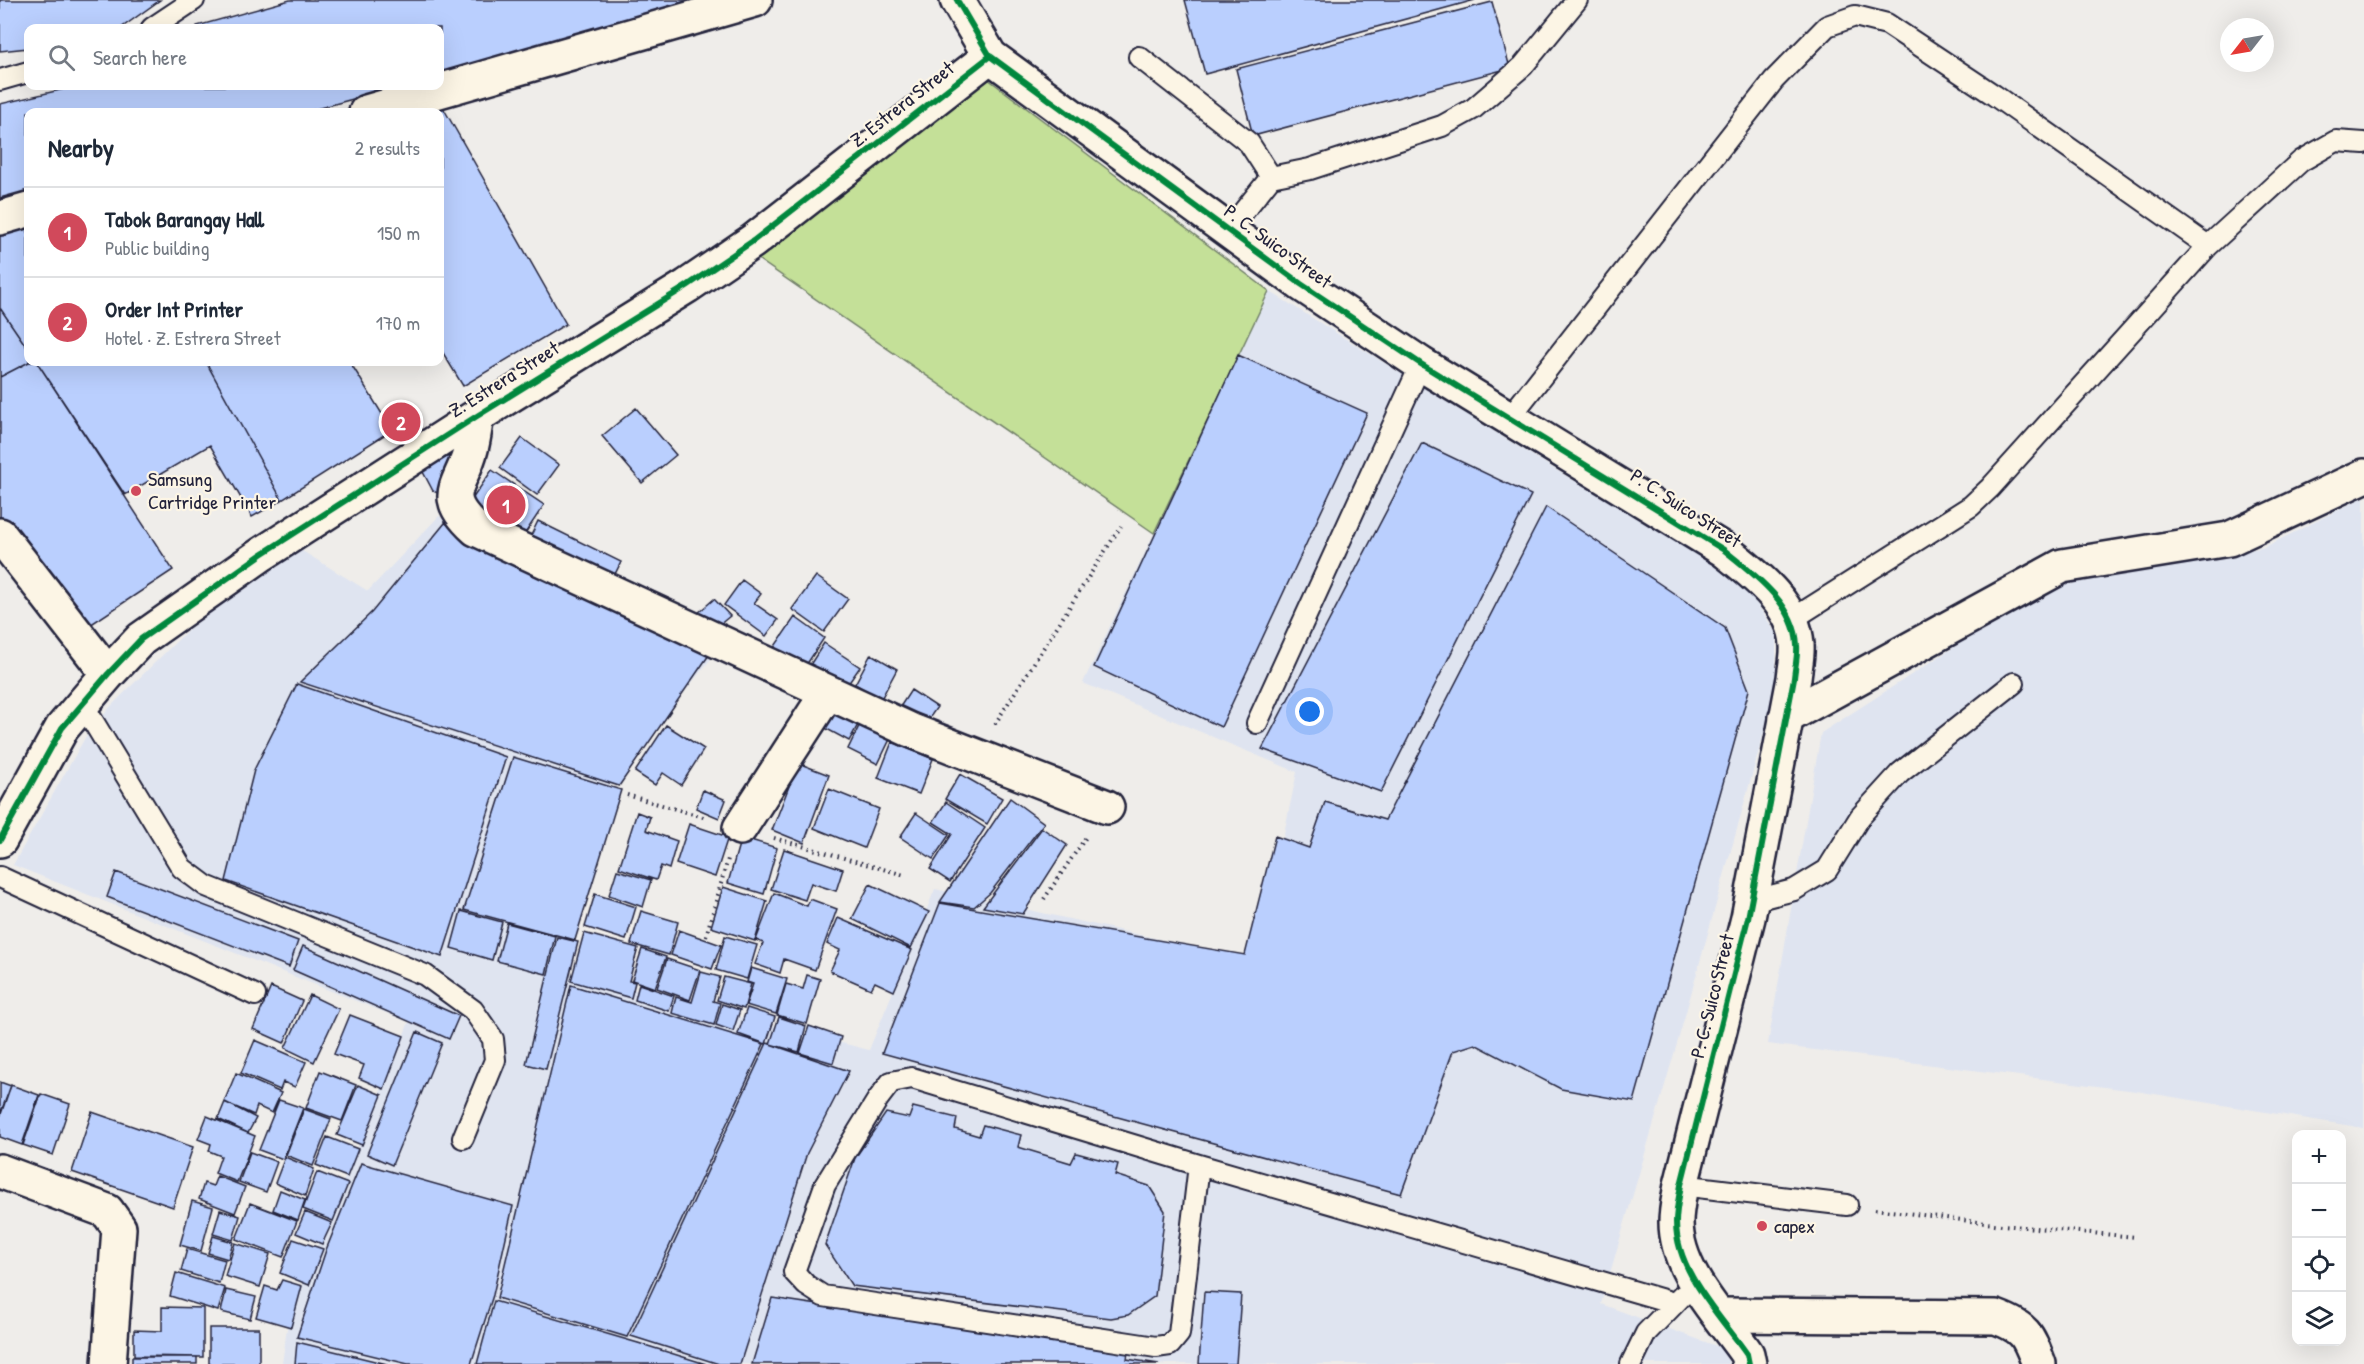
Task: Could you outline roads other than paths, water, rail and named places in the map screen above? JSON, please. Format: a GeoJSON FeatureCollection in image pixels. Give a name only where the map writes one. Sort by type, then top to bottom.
{"type":"FeatureCollection","features":[{"type":"Feature","properties":{"kind":"street"},"geometry":{"type":"LineString","coordinates":[[444,90],[755,0]]}},
{"type":"Feature","properties":{"kind":"street","name":"P. C. Suico Street"},"geometry":{"type":"LineString","coordinates":[[957,0],[990,56],[1301,284],[1421,364],[1725,550],[1756,576],[1791,620],[1797,645],[1794,678],[1751,901],[1681,1185],[1676,1222],[1684,1293],[1719,1315],[1747,1354],[1749,1364]]}},
{"type":"Feature","properties":{"kind":"street","name":"Z. Estrera Street"},"geometry":{"type":"LineString","coordinates":[[0,840],[62,729],[82,703],[141,639],[253,561],[477,416],[687,286],[753,241],[990,56]]}},
{"type":"Feature","properties":{"kind":"street"},"geometry":{"type":"LineString","coordinates":[[380,108],[442,90]]}},
{"type":"Feature","properties":{"kind":"street"},"geometry":{"type":"LineString","coordinates":[[0,218],[24,211]]}},
{"type":"Feature","properties":{"kind":"street"},"geometry":{"type":"LineString","coordinates":[[477,416],[471,450],[454,490],[459,514],[476,529],[910,730],[1107,807]]}},
{"type":"Feature","properties":{"kind":"street"},"geometry":{"type":"LineString","coordinates":[[1786,717],[2062,566],[2229,539],[2364,476]]}},
{"type":"Feature","properties":{"kind":"street"},"geometry":{"type":"LineString","coordinates":[[0,535],[108,674]]}},
{"type":"Feature","properties":{"kind":"street"},"geometry":{"type":"LineString","coordinates":[[740,828],[828,692]]}},
{"type":"Feature","properties":{"kind":"street"},"geometry":{"type":"LineString","coordinates":[[0,1171],[107,1211],[119,1228],[109,1364]]}},
{"type":"Feature","properties":{"kind":"street"},"geometry":{"type":"LineString","coordinates":[[1719,1315],[1996,1317],[2010,1322],[2029,1337],[2039,1364]]}},
{"type":"Feature","properties":{"kind":"lane"},"geometry":{"type":"LineString","coordinates":[[158,24],[194,0]]}},
{"type":"Feature","properties":{"kind":"lane"},"geometry":{"type":"LineString","coordinates":[[1228,231],[1271,177],[1310,169],[1442,126],[1473,109],[1523,66],[1577,0]]}},
{"type":"Feature","properties":{"kind":"lane"},"geometry":{"type":"LineString","coordinates":[[1510,417],[1774,80],[1827,26],[1855,16],[1887,24],[1994,95],[2208,246]]}},
{"type":"Feature","properties":{"kind":"lane"},"geometry":{"type":"LineString","coordinates":[[1139,57],[1249,143],[1271,177]]}},
{"type":"Feature","properties":{"kind":"lane"},"geometry":{"type":"LineString","coordinates":[[0,80],[24,73]]}},
{"type":"Feature","properties":{"kind":"lane"},"geometry":{"type":"LineString","coordinates":[[1791,620],[1971,506],[1990,488],[2208,246],[2301,161],[2336,141],[2364,143]]}},
{"type":"Feature","properties":{"kind":"lane"},"geometry":{"type":"LineString","coordinates":[[1257,723],[1421,364]]}},
{"type":"Feature","properties":{"kind":"lane"},"geometry":{"type":"LineString","coordinates":[[1751,901],[1794,890],[1827,870],[1860,817],[1900,773],[2014,683]]}},
{"type":"Feature","properties":{"kind":"lane"},"geometry":{"type":"LineString","coordinates":[[82,703],[182,868],[206,886],[425,975],[473,1010],[493,1040],[495,1060],[463,1138]]}},
{"type":"Feature","properties":{"kind":"lane"},"geometry":{"type":"LineString","coordinates":[[0,877],[255,995]]}},
{"type":"Feature","properties":{"kind":"lane"},"geometry":{"type":"LineString","coordinates":[[1200,1164],[1179,1334],[1170,1345],[1156,1347],[823,1296],[806,1286],[794,1272],[825,1185],[891,1082],[912,1078],[1200,1164],[1684,1293],[1646,1333],[1631,1364]]}},
{"type":"Feature","properties":{"kind":"lane"},"geometry":{"type":"LineString","coordinates":[[1681,1185],[1847,1205]]}},
{"type":"Feature","properties":{"kind":"place","name":"Order Int Printer"},"geometry":{"type":"Point","coordinates":[401,422]}},
{"type":"Feature","properties":{"kind":"place","name":"Samsung Cartridge Printer"},"geometry":{"type":"Point","coordinates":[136,491]}},
{"type":"Feature","properties":{"kind":"place","name":"Tabok Barangay Hall"},"geometry":{"type":"Point","coordinates":[506,505]}},
{"type":"Feature","properties":{"kind":"place","name":"capex"},"geometry":{"type":"Point","coordinates":[1762,1226]}}]}
